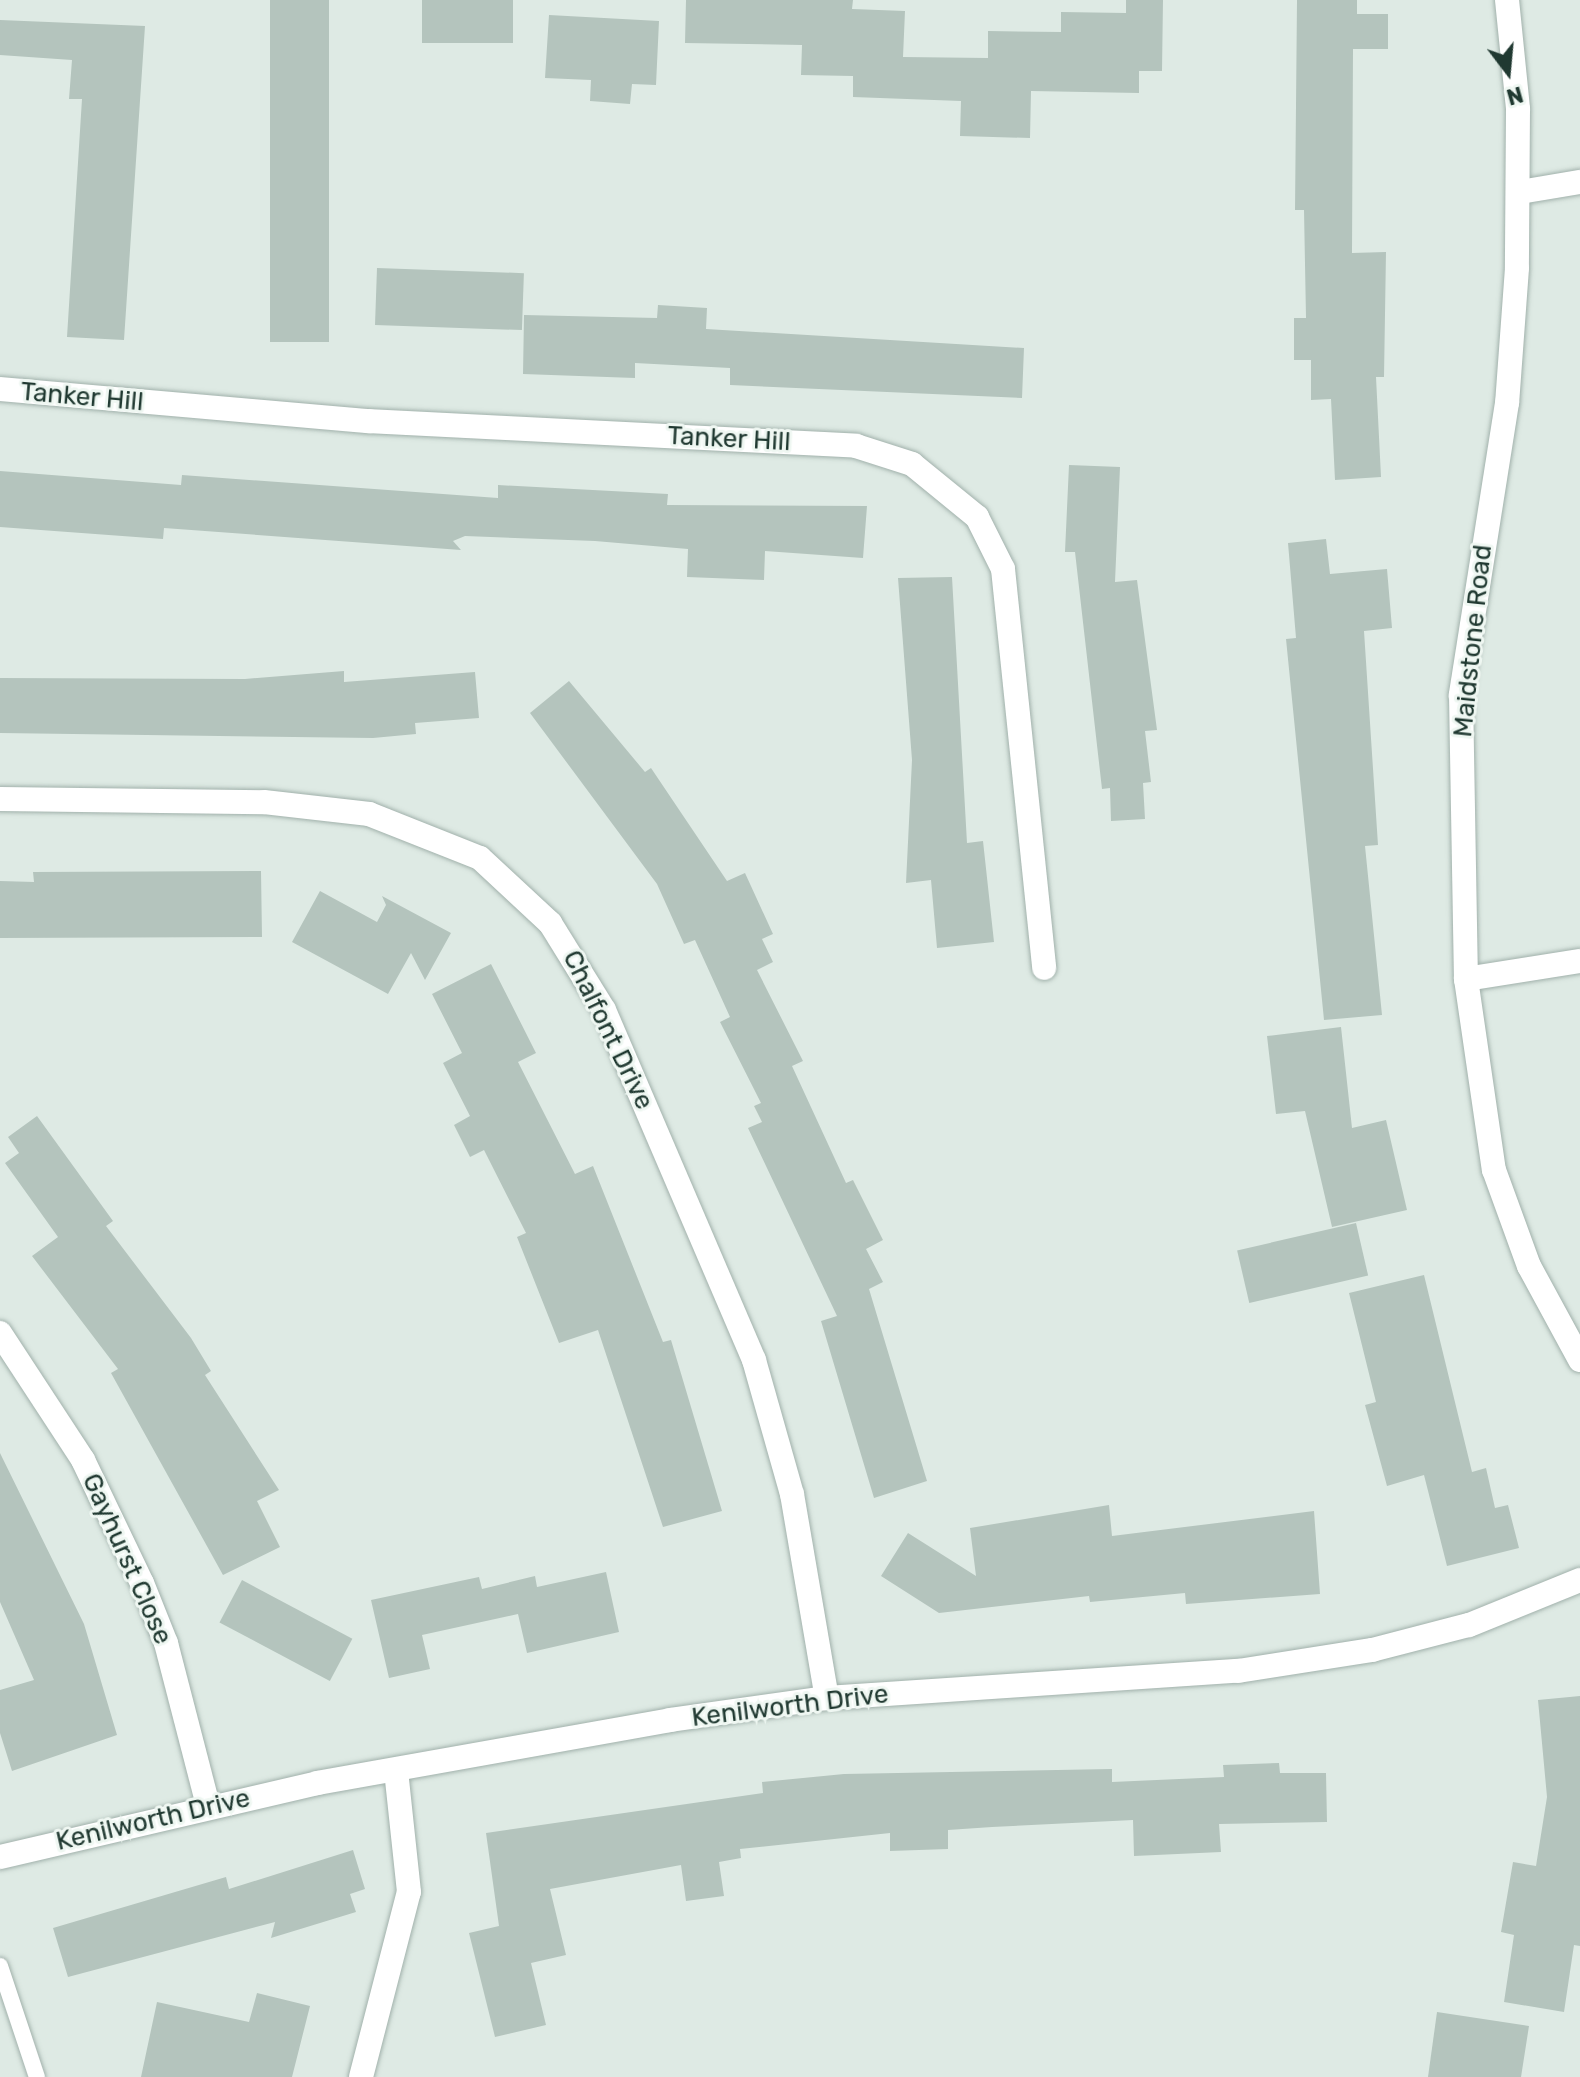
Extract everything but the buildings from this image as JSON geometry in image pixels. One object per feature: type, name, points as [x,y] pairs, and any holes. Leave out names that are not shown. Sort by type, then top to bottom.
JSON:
[{"type":"street","name":"Maidstone Road","points":[[1507,0],[1520,192],[1508,390],[1461,695],[1466,979],[1494,1170],[1523,1254],[1580,1360]]},
{"type":"street","points":[[1520,192],[1580,182]]},
{"type":"street","name":"Tanker Hill","points":[[0,389],[369,421],[856,446],[912,464],[977,517],[1003,569],[1044,968]]},
{"type":"street","name":"Chalfont Drive","points":[[0,799],[264,802],[369,814],[480,858],[550,923],[604,1010],[754,1360],[792,1494],[827,1698]]},
{"type":"street","points":[[1466,979],[1580,961]]},
{"type":"street","name":"Gayhurst Close","points":[[0,1333],[83,1460],[142,1583],[171,1658],[208,1805]]},
{"type":"street","name":"Kenilworth Drive","points":[[0,1857],[208,1805],[396,1770],[827,1698],[1301,1662],[1469,1625],[1580,1580]]},
{"type":"street","points":[[361,2077],[409,1892],[396,1770]]},
{"type":"lane","points":[[0,1966],[37,2077]]}]
